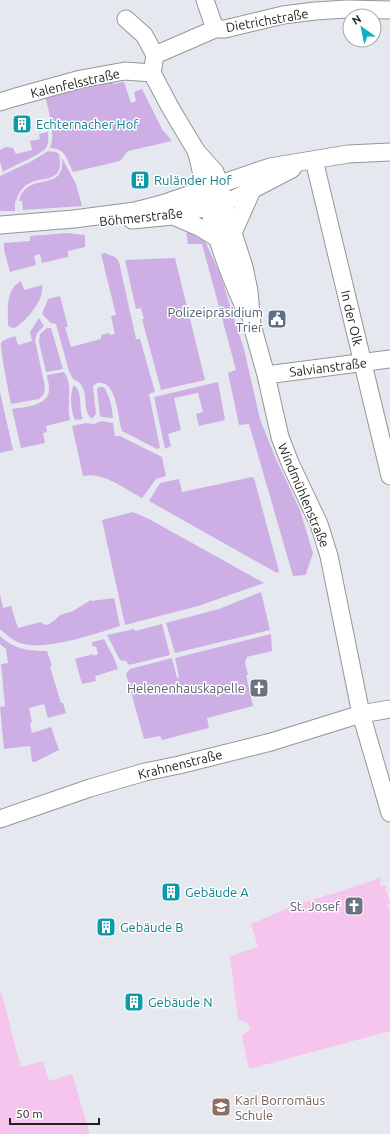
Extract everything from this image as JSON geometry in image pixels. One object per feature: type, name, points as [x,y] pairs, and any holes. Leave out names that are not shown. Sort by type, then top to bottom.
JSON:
[{"type":"street","points":[[205,0],[216,29]]},
{"type":"street","name":"Dietrichstraße","points":[[155,54],[216,29],[225,29],[283,15],[346,9],[390,10]]},
{"type":"street","points":[[126,19],[144,35],[155,54],[152,73],[197,152],[202,172],[212,187],[216,204]]},
{"type":"street","name":"Kalenfelsstraße","points":[[0,102],[81,80],[125,71],[152,73]]},
{"type":"street","name":"Böhmerstraße","points":[[0,225],[74,220],[135,211],[270,167],[348,154],[390,152]]},
{"type":"street","name":"Böhmerstraße","points":[[74,220],[102,222],[173,216],[236,198],[283,173],[314,160]]},
{"type":"street","name":"In der Olk","points":[[314,160],[390,476]]},
{"type":"street","points":[[233,233],[252,190]]},
{"type":"street","name":"Windmühlenstraße","points":[[216,204],[233,233],[244,267],[249,291],[252,325]]},
{"type":"street","name":"Windmühlenstraße","points":[[216,204],[217,238],[238,294],[252,325],[266,376],[276,424],[284,449],[319,524],[329,556],[361,714],[390,813]]},
{"type":"street","points":[[173,216],[201,228],[217,238]]},
{"type":"street","name":"Salvianstraße","points":[[266,376],[390,359]]},
{"type":"street","name":"Krahnenstraße","points":[[0,819],[90,788],[145,772],[271,742],[361,714],[390,709]]},
{"type":"shaded area","points":[[112,80],[113,84],[124,82],[131,103],[136,101],[134,92],[142,89],[162,129],[172,141],[128,151],[120,161],[73,172],[63,152],[50,148],[52,142],[52,129],[45,95]]},
{"type":"shaded area","points":[[48,132],[48,144],[43,151],[3,172],[0,162],[0,150],[6,147],[13,148],[16,154],[32,150],[30,141],[40,139],[39,134]]},
{"type":"shaded area","points":[[48,151],[59,154],[60,165],[58,172],[54,176],[37,180],[25,186],[15,201],[15,211],[0,211],[0,176],[32,161]]},
{"type":"shaded area","points":[[62,158],[76,184],[82,206],[23,210],[22,201],[19,201],[24,191],[30,186],[58,176],[61,169]]},
{"type":"shaded area","points":[[67,233],[85,235],[85,247],[68,251],[68,257],[42,263],[40,254],[34,256],[36,265],[10,272],[4,250],[4,243],[30,241],[30,236]]},
{"type":"shaded area","points":[[186,233],[205,241],[220,274],[244,349],[260,419],[275,457],[300,510],[313,553],[305,575],[293,576],[249,424],[239,425],[228,373],[236,370],[202,244],[188,244]]},
{"type":"shaded area","points":[[105,253],[115,257],[119,262],[136,339],[140,339],[155,392],[149,394],[160,448],[157,449],[122,431],[113,393],[109,387],[104,384],[97,383],[93,386],[96,414],[92,419],[86,409],[83,387],[73,379],[69,371],[56,324],[51,323],[42,314],[48,299],[60,296],[68,327],[65,327],[71,347],[101,339],[101,335],[109,333],[110,335],[115,334],[111,316],[116,315],[101,254]]},
{"type":"shaded area","points":[[175,258],[205,380],[161,390],[142,319],[144,319],[141,308],[136,309],[125,260]]},
{"type":"shaded area","points":[[21,281],[24,290],[42,285],[41,297],[34,310],[24,321],[14,328],[9,327],[8,300],[12,289]]},
{"type":"shaded area","points":[[39,318],[44,326],[37,333],[35,340],[45,387],[44,394],[39,399],[11,404],[1,343],[15,336],[18,345],[32,341],[30,332]]},
{"type":"shaded area","points":[[47,328],[51,328],[63,369],[46,372],[39,342],[40,334]]},
{"type":"shaded area","points":[[64,372],[69,383],[70,420],[46,426],[47,432],[43,433],[45,443],[21,448],[12,409],[42,402],[49,393],[47,375]]},
{"type":"shaded area","points":[[218,382],[225,420],[199,426],[196,414],[203,412],[198,393],[174,398],[181,430],[168,434],[171,446],[165,449],[154,397]]},
{"type":"shaded area","points":[[74,385],[79,393],[83,419],[75,420],[72,412],[71,398]]},
{"type":"shaded area","points":[[98,387],[104,387],[106,391],[113,418],[100,416],[97,390]]},
{"type":"shaded area","points":[[0,392],[13,450],[0,453]]},
{"type":"shaded area","points":[[101,421],[113,423],[115,436],[120,436],[162,457],[166,476],[156,479],[142,498],[106,478],[91,475],[83,476],[72,426],[86,423],[94,424]]},
{"type":"shaded area","points":[[252,477],[254,478],[279,571],[277,573],[149,501],[160,483],[179,479],[182,492]]},
{"type":"shaded area","points":[[133,512],[149,519],[264,583],[198,606],[125,625],[102,520]]},
{"type":"shaded area","points":[[261,592],[270,630],[175,653],[166,623],[219,609]]},
{"type":"shaded area","points":[[0,595],[3,608],[11,606],[18,628],[41,622],[47,625],[60,615],[73,611],[91,600],[114,598],[120,626],[85,637],[58,643],[45,645],[23,644],[17,642],[0,629]]},
{"type":"shaded area","points":[[162,624],[170,655],[129,665],[126,661],[120,660],[107,635],[134,629],[135,631]]},
{"type":"shaded area","points":[[271,634],[272,651],[247,657],[245,662],[248,675],[246,675],[253,706],[207,718],[209,728],[162,740],[160,736],[144,739],[126,674],[130,669],[172,658],[177,678],[179,677],[175,658]]},
{"type":"shaded area","points":[[0,636],[11,644],[22,648],[47,651],[52,666],[50,667],[61,703],[63,703],[66,713],[48,718],[44,704],[29,708],[32,722],[30,724],[32,733],[51,727],[59,750],[35,762],[32,762],[30,746],[4,749],[0,707],[5,706],[1,664],[8,663],[6,649],[0,644]]},
{"type":"shaded area","points":[[104,639],[118,669],[95,676],[96,681],[82,684],[75,659],[98,654],[96,646],[93,647],[92,642]]},
{"type":"shaded area","points":[[379,877],[381,880],[381,887],[384,885],[387,888],[385,888],[390,901],[390,905],[387,904],[388,909],[390,909],[390,1031],[249,1069],[242,1036],[250,1029],[248,1023],[238,1020],[230,956],[258,947],[251,924],[295,905],[325,896],[327,894],[336,893],[337,891],[346,890],[347,888],[356,886],[357,884],[358,886]]},
{"type":"shaded area","points":[[0,989],[21,1067],[43,1061],[49,1081],[72,1074],[90,1134],[0,1134]]},
{"type":"place","name":"Echternacher Hof","points":[[22,124]]},
{"type":"place","name":"Ruländer Hof","points":[[140,180]]},
{"type":"place","name":"Polizeipräsidium Trier","points":[[277,319]]},
{"type":"place","name":"Helenenhauskapelle","points":[[259,688]]},
{"type":"place","name":"Gebäude A","points":[[171,892]]},
{"type":"place","name":"St. Josef","points":[[354,906]]},
{"type":"place","name":"Gebäude B","points":[[106,927]]},
{"type":"place","name":"Gebäude N","points":[[134,1002]]},
{"type":"place","name":"Karl Borromäus Schule","points":[[221,1107]]}]
